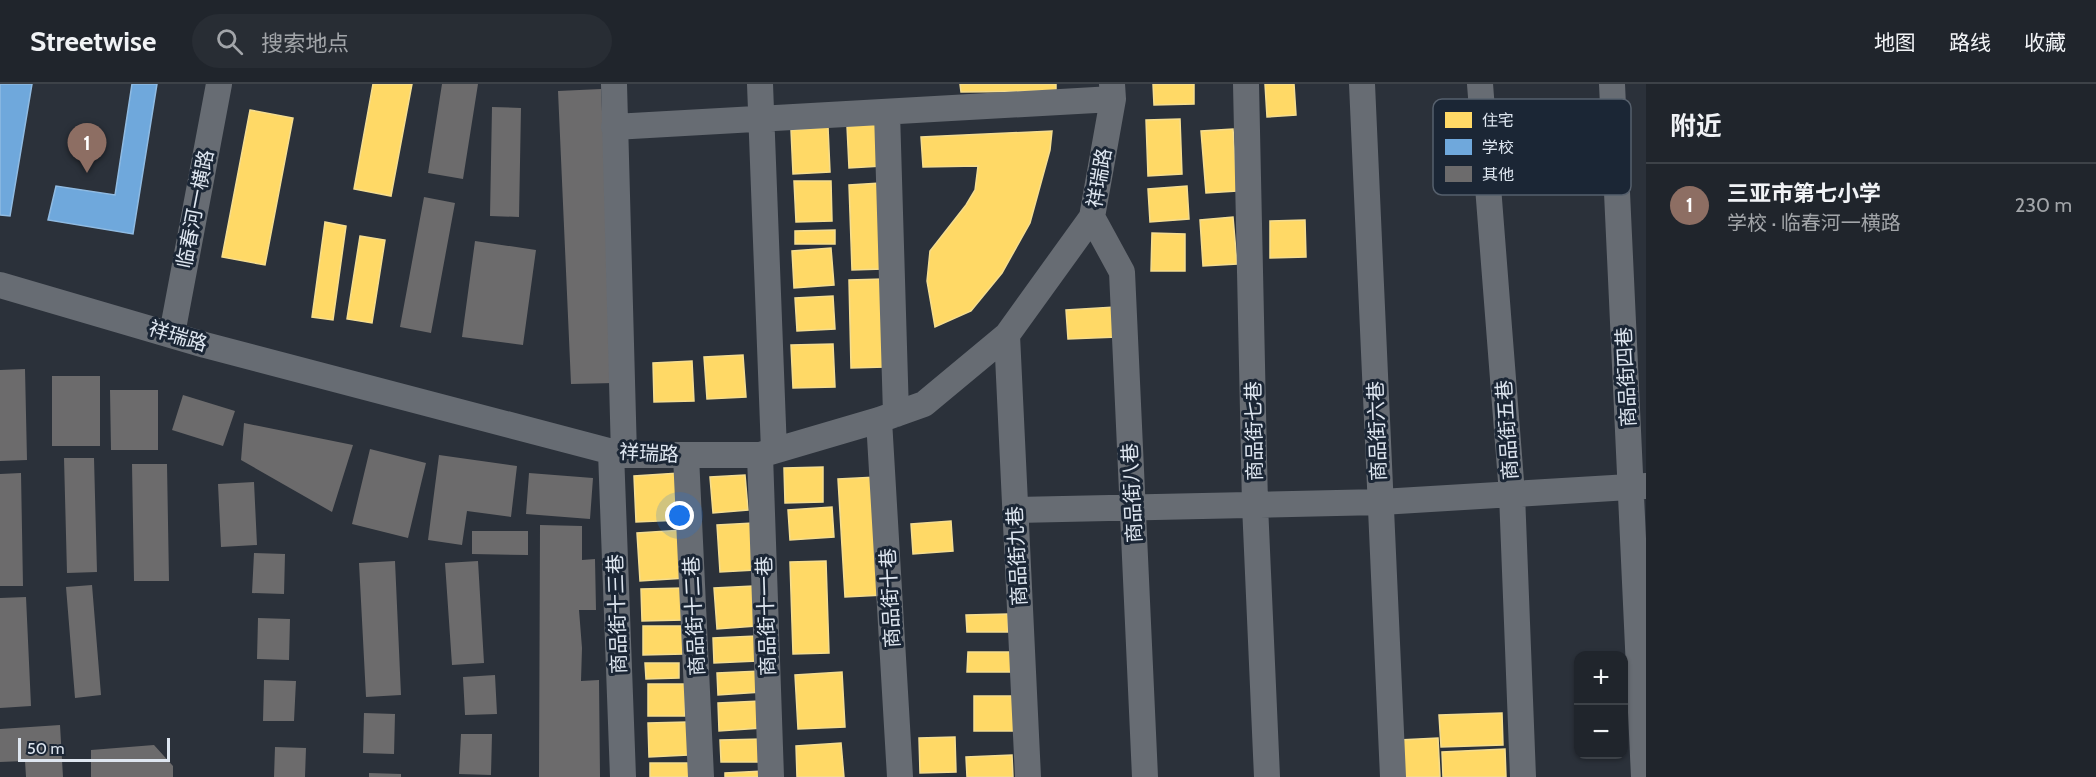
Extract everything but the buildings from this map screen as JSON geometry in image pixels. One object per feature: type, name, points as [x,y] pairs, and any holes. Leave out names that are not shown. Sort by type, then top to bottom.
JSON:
[{"type":"street","name":"临春河一横路","points":[[172,334],[219,84]]},
{"type":"street","name":"商品街十三巷","points":[[614,84],[623,777]]},
{"type":"street","name":"商品街十一巷","points":[[760,84],[771,777]]},
{"type":"street","name":"商品街七巷","points":[[1246,84],[1255,505],[1267,777]]},
{"type":"street","name":"商品街六巷","points":[[1362,84],[1393,777]]},
{"type":"street","name":"商品街五巷","points":[[1480,84],[1481,99]]},
{"type":"street","name":"商品街四巷","points":[[1612,84],[1613,99]]},
{"type":"street","name":"祥瑞路","points":[[0,285],[205,345],[618,453],[686,456],[767,453],[924,404],[1007,335],[1092,217],[1113,92]]},
{"type":"street","points":[[614,127],[887,112],[1113,92]]},
{"type":"street","name":"商品街十巷","points":[[887,112],[887,417],[900,777]]},
{"type":"street","name":"商品街五巷","points":[[1489,195],[1512,494],[1524,777]]},
{"type":"street","name":"商品街四巷","points":[[1619,195],[1638,487],[1644,777]]},
{"type":"street","name":"商品街八巷","points":[[1092,217],[1122,272],[1146,777]]},
{"type":"street","name":"商品街九巷","points":[[1007,335],[1028,777]]},
{"type":"street","name":"商品街十二巷","points":[[686,456],[701,777]]},
{"type":"street","points":[[1015,510],[1381,502],[1638,487]]},
{"type":"place","name":"三亚市第七小学","points":[[87,173]]}]
